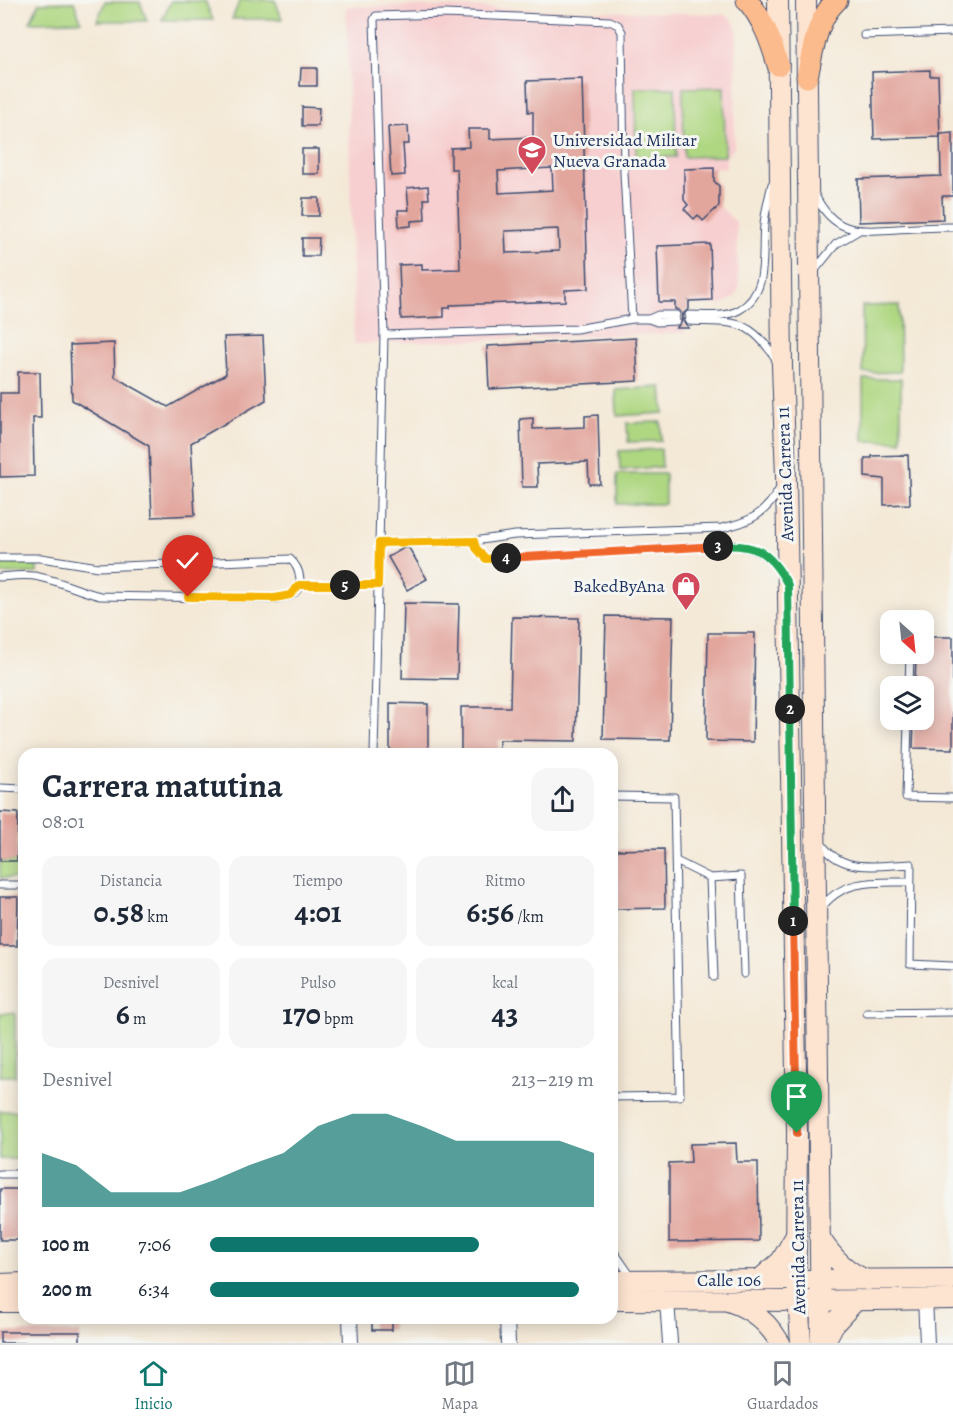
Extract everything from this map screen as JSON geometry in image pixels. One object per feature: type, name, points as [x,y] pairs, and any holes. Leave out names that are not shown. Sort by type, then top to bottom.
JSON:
[{"type":"main road","points":[[747,0],[764,25],[778,65]]},
{"type":"main road","name":"Avenida Carrera 11","points":[[778,0],[782,366],[797,1122],[797,1301],[801,1343]]},
{"type":"main road","name":"Avenida Carrera 11","points":[[806,0],[822,1343]]},
{"type":"main road","points":[[807,77],[819,27],[824,16],[837,0]]},
{"type":"main road","points":[[759,1280],[772,1270],[786,1253],[797,1228]]},
{"type":"main road","points":[[820,1238],[844,1268],[870,1281]]},
{"type":"main road","name":"Calle 106","points":[[618,1281],[953,1279]]},
{"type":"main road","points":[[0,1284],[18,1284]]},
{"type":"main road","name":"Calle 106","points":[[618,1300],[953,1299]]},
{"type":"main road","points":[[725,1300],[760,1318],[780,1343]]},
{"type":"main road","points":[[822,1343],[834,1324],[856,1300]]},
{"type":"main road","points":[[0,1302],[18,1302]]},
{"type":"street","points":[[925,1299],[927,1343]]},
{"type":"street","points":[[667,1300],[670,1343]]},
{"type":"street","points":[[836,1343],[839,1333],[851,1317],[866,1306],[880,1300]]},
{"type":"street","points":[[793,1343],[797,1301]]},
{"type":"street","points":[[350,1324],[351,1343]]},
{"type":"street","points":[[507,1324],[508,1343]]},
{"type":"lane","points":[[374,748],[384,335],[374,17],[445,14],[610,21],[618,26],[622,32],[624,172],[632,319]]},
{"type":"lane","points":[[864,34],[953,32]]},
{"type":"lane","points":[[780,143],[764,223],[761,276],[758,289],[746,305],[731,313],[689,318],[732,323],[749,328],[762,338],[782,366]]},
{"type":"lane","points":[[809,184],[823,208],[833,219],[858,231],[953,227]]},
{"type":"lane","points":[[810,277],[831,248],[858,231]]},
{"type":"lane","points":[[384,335],[576,329],[632,319],[649,319],[657,322],[676,318]]},
{"type":"lane","points":[[379,543],[474,541],[515,535],[722,528],[750,520],[761,513],[776,497],[786,478]]},
{"type":"lane","points":[[474,541],[476,548],[486,559],[643,552],[733,545],[750,546],[772,561],[788,585]]},
{"type":"lane","points":[[0,558],[41,558],[98,567],[290,559],[297,565],[300,575],[299,585],[290,595],[275,598],[100,596],[36,576],[0,577]]},
{"type":"lane","points":[[299,585],[378,585]]},
{"type":"lane","points":[[908,730],[906,797],[953,798]]},
{"type":"lane","points":[[0,788],[18,789]]},
{"type":"lane","points":[[618,796],[674,797],[680,1096],[618,1097]]},
{"type":"lane","points":[[815,831],[830,855],[841,862],[855,866],[910,864],[909,964],[953,966]]},
{"type":"lane","points":[[676,861],[710,878],[741,876],[744,974]]},
{"type":"lane","points":[[710,878],[714,977]]},
{"type":"lane","points":[[817,915],[832,897],[855,885],[869,882],[910,882]]},
{"type":"lane","points":[[0,885],[18,885]]},
{"type":"lane","points":[[867,1013],[953,1012]]},
{"type":"lane","points":[[0,1174],[18,1174]]},
{"type":"lane","points":[[618,1257],[633,1281]]},
{"type":"shaded area","name":"Universidad Militar Nueva Granada","points":[[407,6],[722,14],[729,17],[734,22],[737,32],[734,148],[726,156],[726,168],[714,169],[714,181],[719,186],[719,206],[736,222],[739,288],[735,297],[723,304],[683,304],[685,333],[354,344],[346,7]]},
{"type":"green space","points":[[240,0],[275,0],[282,19],[232,19]]},
{"type":"green space","points":[[171,1],[205,1],[213,20],[162,20]]},
{"type":"green space","points":[[74,2],[81,21],[30,22],[39,3]]},
{"type":"green space","points":[[105,2],[140,2],[147,21],[97,21]]},
{"type":"green space","points":[[724,87],[725,156],[684,157],[683,88]]},
{"type":"green space","points":[[635,88],[675,88],[676,157],[636,157]]},
{"type":"green space","points":[[899,305],[900,372],[863,373],[862,306]]},
{"type":"green space","points":[[863,379],[901,379],[901,441],[863,441]]},
{"type":"green space","points":[[662,387],[664,413],[617,416],[616,390]]},
{"type":"green space","points":[[661,422],[661,441],[628,442],[627,423]]},
{"type":"green space","points":[[661,449],[662,467],[620,470],[619,451]]},
{"type":"green space","points":[[617,474],[665,474],[665,504],[617,504]]},
{"type":"green space","points":[[0,562],[37,562],[37,573],[0,574]]},
{"type":"green space","points":[[0,861],[17,861],[16,878],[0,878]]},
{"type":"green space","points":[[0,1013],[15,1013],[15,1076],[0,1076]]},
{"type":"green space","points":[[0,1111],[18,1111],[18,1159],[0,1159]]},
{"type":"building","points":[[301,68],[317,68],[317,86],[300,86]]},
{"type":"building","points":[[930,70],[930,76],[938,76],[940,137],[874,139],[872,72]]},
{"type":"building","points":[[582,79],[588,289],[565,290],[565,301],[450,305],[450,308],[444,308],[444,317],[401,319],[399,265],[422,264],[422,270],[460,269],[457,169],[451,169],[451,148],[469,147],[468,129],[490,129],[490,139],[533,137],[533,112],[528,112],[527,81]],"holes":[[[552,168],[553,190],[499,193],[498,171]],[[558,229],[559,251],[506,253],[505,231]]]},
{"type":"building","points":[[302,107],[319,108],[318,126],[302,126]]},
{"type":"building","points":[[408,126],[409,144],[403,144],[405,175],[391,176],[388,127]]},
{"type":"building","points":[[953,133],[953,196],[942,196],[943,219],[859,222],[858,179],[941,176],[940,134]]},
{"type":"building","points":[[302,149],[319,149],[319,174],[302,174]]},
{"type":"building","points":[[714,168],[714,181],[719,186],[719,206],[703,221],[698,215],[694,219],[684,209],[688,205],[684,200],[684,169]]},
{"type":"building","points":[[428,186],[429,199],[424,199],[425,220],[411,221],[411,226],[399,227],[398,210],[409,210],[407,188]]},
{"type":"building","points":[[303,198],[319,198],[319,216],[302,216]]},
{"type":"building","points":[[302,238],[319,238],[318,256],[302,256]]},
{"type":"building","points":[[710,244],[712,300],[689,301],[689,309],[684,313],[683,321],[689,328],[676,328],[681,323],[682,314],[675,309],[675,302],[659,302],[657,246]]},
{"type":"building","points":[[263,336],[266,400],[191,443],[195,515],[152,517],[149,446],[72,400],[70,345],[114,343],[115,377],[168,407],[226,374],[224,337]]},
{"type":"building","points":[[636,338],[638,381],[489,389],[487,346]]},
{"type":"building","points":[[18,372],[40,372],[41,418],[33,418],[34,476],[0,477],[0,393],[18,393]]},
{"type":"building","points":[[598,415],[600,484],[589,484],[588,462],[537,464],[538,487],[522,487],[520,419],[533,418],[533,429],[585,427],[585,416]]},
{"type":"building","points":[[908,455],[910,504],[884,505],[884,479],[865,477],[865,458]]},
{"type":"building","points":[[404,548],[409,548],[427,579],[407,590],[388,557]]},
{"type":"building","points":[[404,603],[459,604],[457,679],[402,678]]},
{"type":"building","points":[[606,616],[673,617],[670,740],[603,739]]},
{"type":"building","points":[[512,617],[579,618],[576,741],[499,740],[499,748],[461,748],[461,707],[510,707]]},
{"type":"building","points":[[708,633],[755,633],[753,742],[706,741]]},
{"type":"building","points":[[934,637],[953,637],[953,749],[913,748],[914,730],[934,730],[934,676],[915,676],[916,664],[934,664]]},
{"type":"building","points":[[390,703],[428,704],[428,748],[390,748]]},
{"type":"building","points":[[0,812],[18,813],[17,861],[0,861]]},
{"type":"building","points":[[664,849],[665,908],[618,909],[618,850]]},
{"type":"building","points":[[0,897],[18,897],[17,946],[0,946]]},
{"type":"building","points":[[736,1143],[737,1162],[758,1162],[759,1241],[669,1242],[669,1163],[691,1162],[690,1144]]},
{"type":"building","points":[[0,1189],[18,1189],[18,1240],[0,1240]]},
{"type":"building","points":[[372,1324],[392,1324],[392,1330],[372,1330]]},
{"type":"building","points":[[0,1332],[80,1332],[80,1343],[0,1343]]},
{"type":"place","name":"Universidad Militar Nueva Granada","points":[[532,176]]},
{"type":"place","name":"BakedByAna","points":[[686,612]]},
{"type":"route","points":[[188,597],[275,598],[290,595],[299,585],[378,585],[379,543],[474,541],[476,548],[486,559],[643,552],[733,545],[750,546],[772,561],[788,585],[797,1133]]}]
